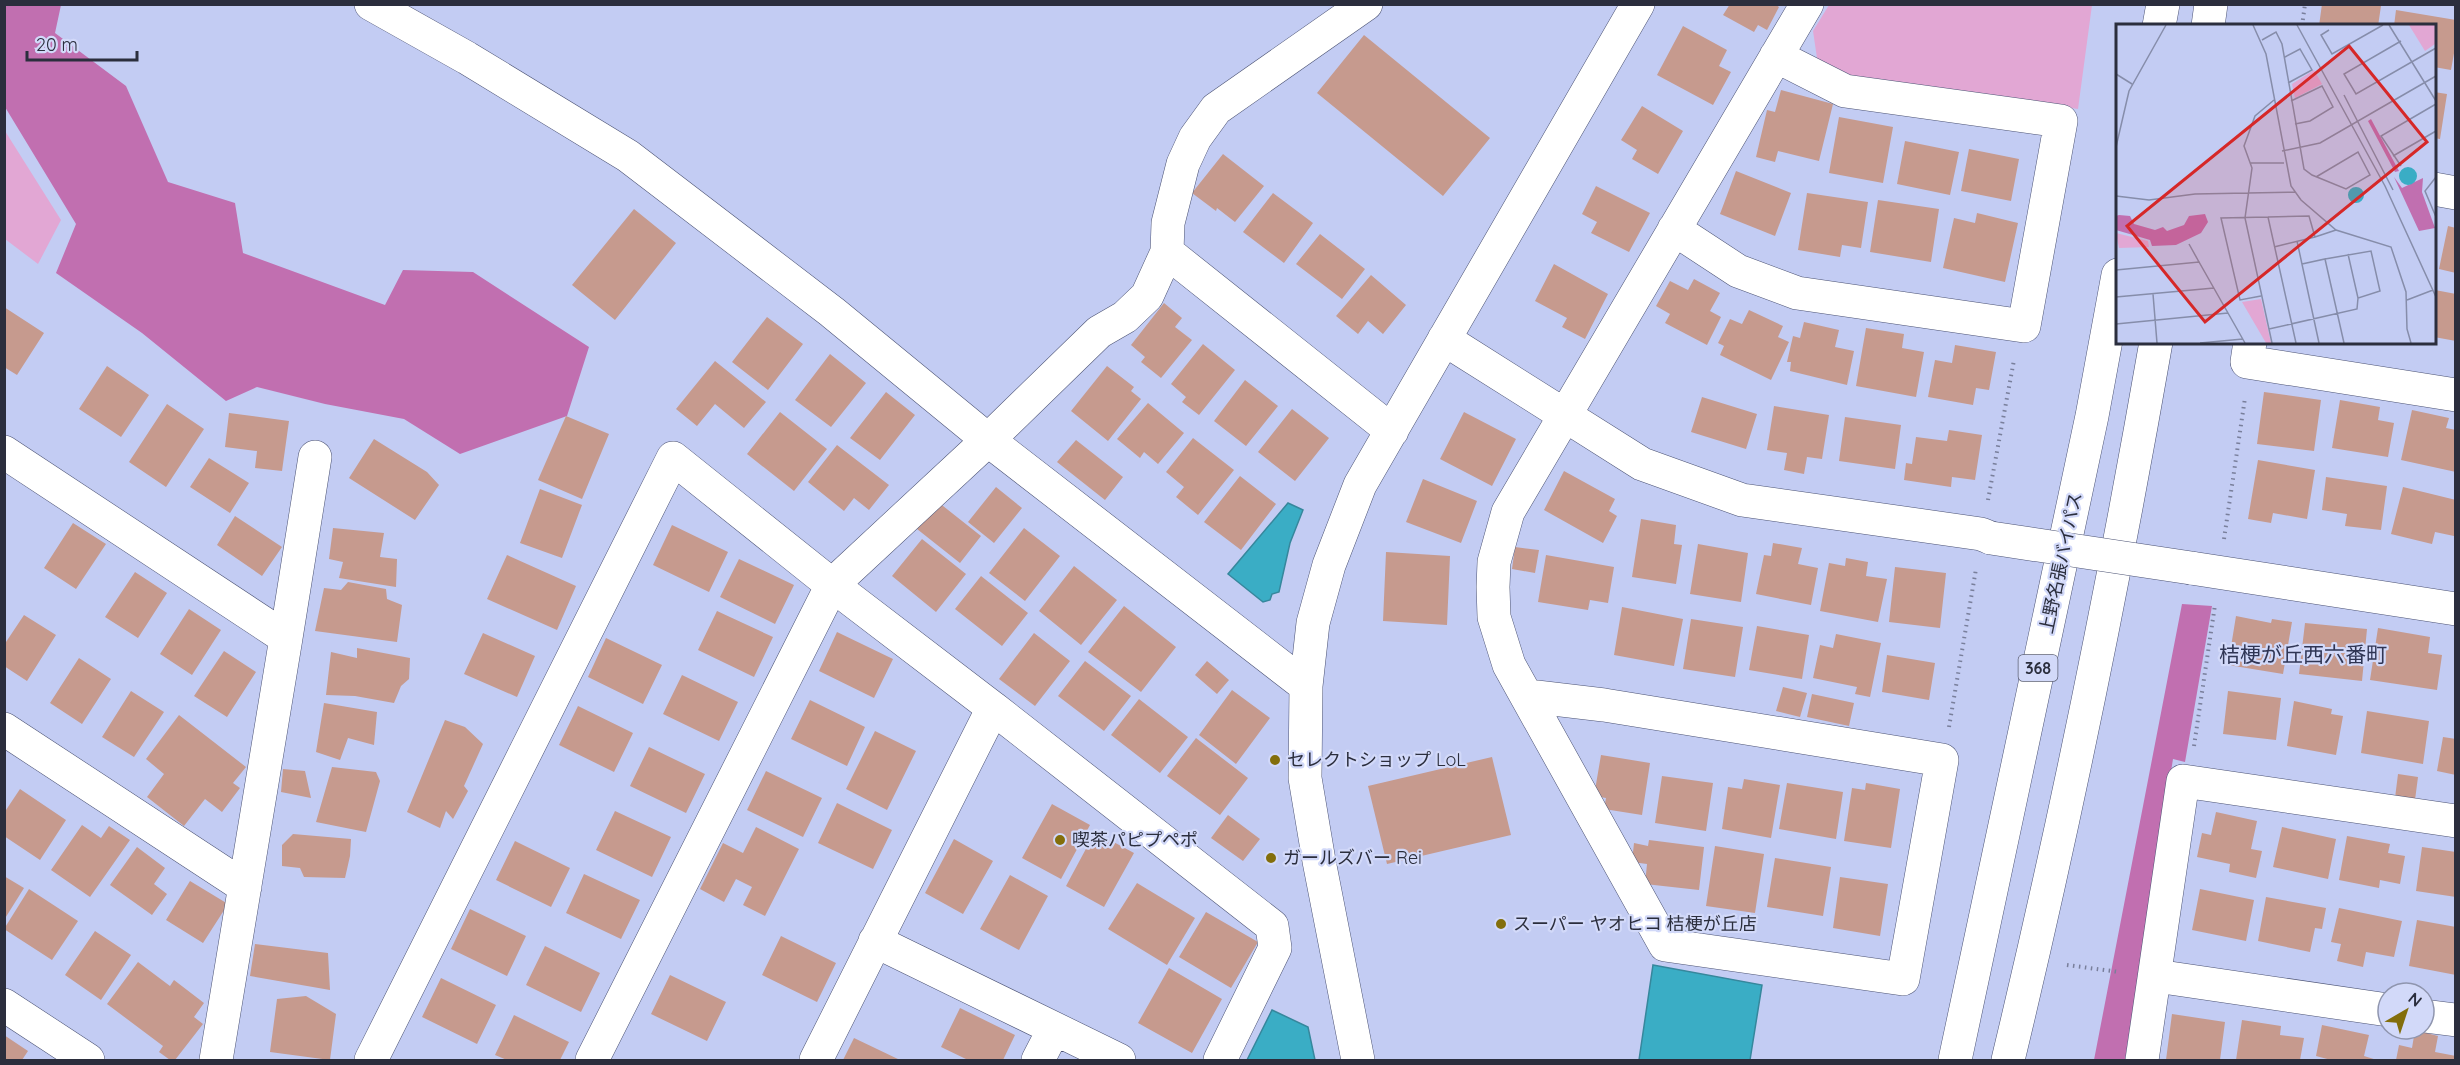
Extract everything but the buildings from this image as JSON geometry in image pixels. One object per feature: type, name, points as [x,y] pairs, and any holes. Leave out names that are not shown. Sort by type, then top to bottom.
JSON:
[{"type":"main road","points":[[371,4],[467,58],[628,156],[831,312],[988,440],[1306,686]]},
{"type":"main road","points":[[592,1060],[832,585],[988,440],[1098,332],[1125,317],[1147,296],[1167,252],[1168,223],[1183,164],[1195,138],[1216,109],[1366,4]]},
{"type":"main road","points":[[1358,1060],[1305,778],[1306,686],[1313,622],[1329,565],[1360,484],[1638,4]]},
{"type":"main road","points":[[1528,696],[1616,706],[1942,760],[1904,979],[1665,945],[1509,665],[1494,617],[1494,562],[1508,512],[1807,4]]},
{"type":"main road","points":[[2159,24],[2163,4]]},
{"type":"main road","points":[[2208,24],[2211,4]]},
{"type":"main road","points":[[1674,229],[1738,271],[1797,293],[2024,326],[2061,121],[1845,91],[1776,56]]},
{"type":"main road","points":[[2436,189],[2456,193]]},
{"type":"main road","points":[[1167,252],[1392,431]]},
{"type":"main road","name":"上野名張バイパス","points":[[1955,1060],[2092,416],[2116,286]]},
{"type":"main road","points":[[1444,339],[1642,464],[1742,500],[1981,534],[2456,609]]},
{"type":"main road","points":[[2008,1060],[2032,961],[2096,657],[2156,344]]},
{"type":"main road","points":[[2250,344],[2247,362],[2456,395]]},
{"type":"main road","points":[[4,452],[286,638]]},
{"type":"main road","points":[[216,1060],[315,457]]},
{"type":"main road","points":[[371,1060],[673,458],[832,585],[1272,926],[1275,948],[1220,1060]]},
{"type":"main road","points":[[816,1060],[993,708]]},
{"type":"main road","points":[[4,729],[244,887]]},
{"type":"main road","points":[[2142,1060],[2183,781],[2456,821]]},
{"type":"main road","points":[[875,941],[1119,1060]]},
{"type":"main road","points":[[2156,976],[2376,1008]]},
{"type":"main road","points":[[4,1005],[88,1060]]},
{"type":"main road","points":[[2436,1018],[2456,1020]]},
{"type":"main road","points":[[1038,1060],[1054,1029]]},
{"type":"path","points":[[2302,24],[2306,4]]},
{"type":"path","points":[[2032,961],[2156,976]]},
{"type":"shaded area","points":[[5,5],[61,5],[55,33],[126,86],[168,182],[235,203],[243,253],[385,305],[403,270],[473,272],[589,347],[567,416],[460,454],[404,419],[325,404],[257,387],[226,401],[142,333],[56,273],[76,224],[5,107]]},
{"type":"shaded area","points":[[1829,5],[2092,5],[2078,109],[1850,76],[1817,58],[1813,31]]},
{"type":"shaded area","points":[[5,131],[61,220],[38,264],[5,239]]},
{"type":"shaded area","points":[[1288,503],[1303,510],[1290,543],[1279,592],[1272,594],[1270,600],[1263,602],[1228,574]]},
{"type":"shaded area","points":[[2182,604],[2212,606],[2185,762],[2173,759],[2125,1060],[2094,1060]]},
{"type":"shaded area","points":[[1653,965],[1762,985],[1750,1060],[1639,1060]]},
{"type":"shaded area","points":[[1272,1010],[1308,1027],[1315,1060],[1247,1060]]},
{"type":"place","name":"セレクトショップ LoL","points":[[1275,760]]},
{"type":"place","name":"喫茶パピプペポ","points":[[1060,840]]},
{"type":"place","name":"ガールズバー Rei","points":[[1271,858]]},
{"type":"place","name":"スーパー ヤオヒコ 桔梗が丘店","points":[[1501,924]]},
{"type":"district","name":"桔梗が丘西六番町","points":[[2303,655]]}]
